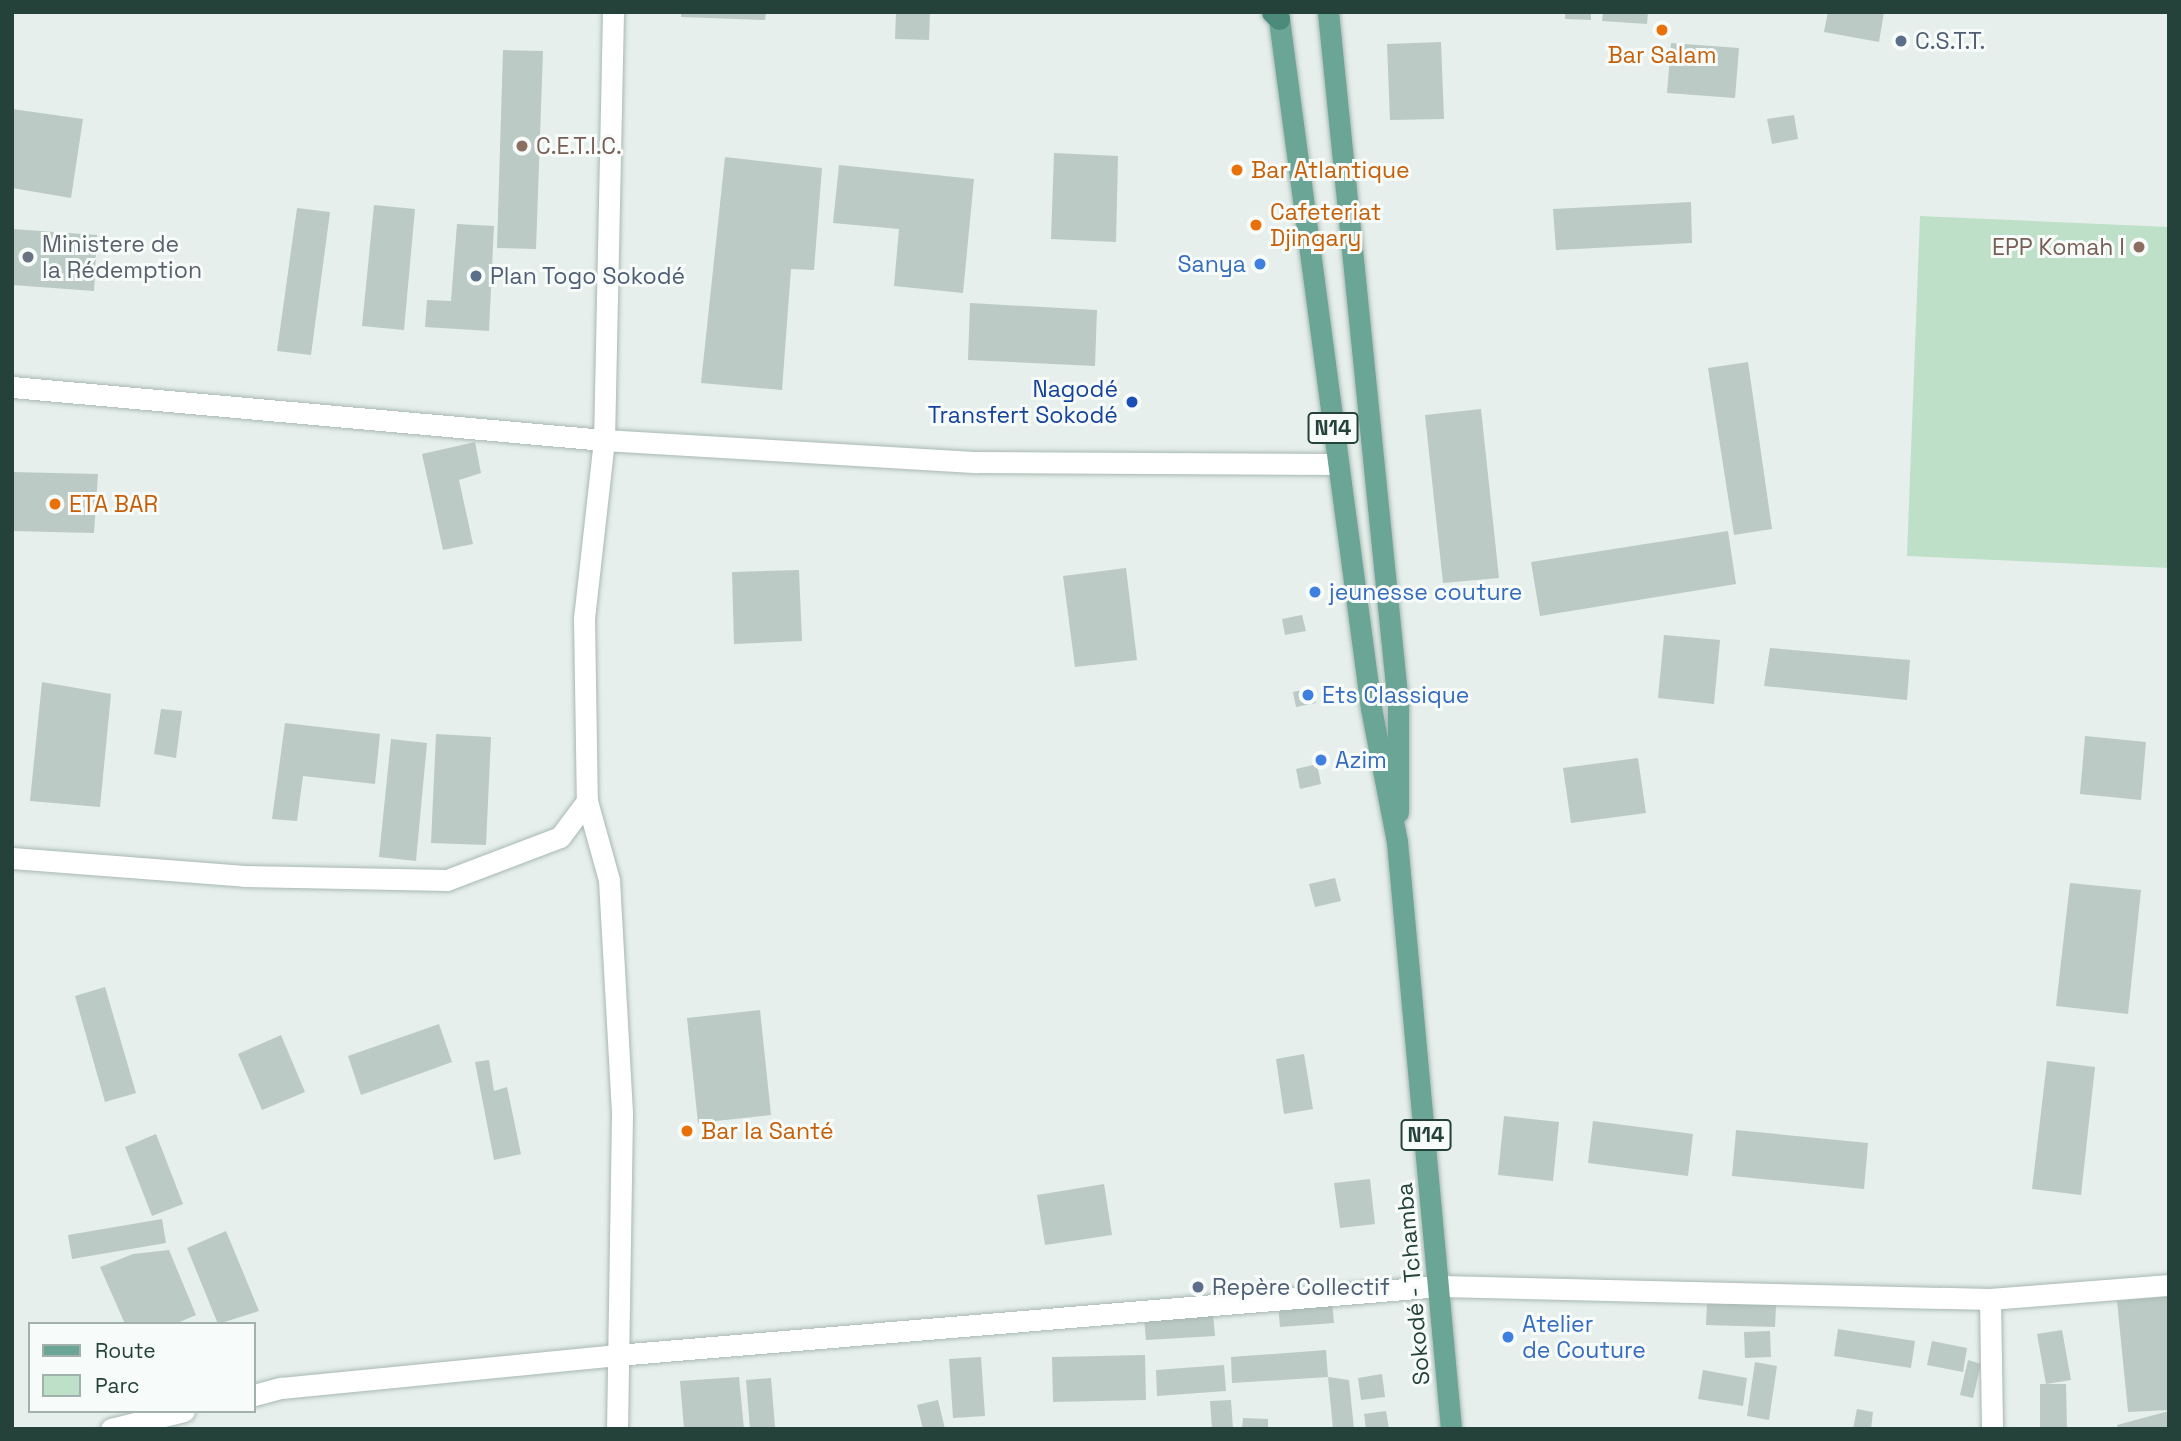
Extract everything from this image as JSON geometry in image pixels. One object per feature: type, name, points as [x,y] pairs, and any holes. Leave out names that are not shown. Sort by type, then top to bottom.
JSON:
[{"type":"main road","name":"Sokodé - Tchamba","points":[[1328,12],[1398,705],[1397,842]]},
{"type":"main road","name":"Sokodé - Tchamba","points":[[1276,15],[1373,720],[1397,842],[1441,1286],[1451,1429]]},
{"type":"street","points":[[613,12],[604,440],[584,618],[587,801],[610,880],[622,1114],[617,1429]]},
{"type":"street","points":[[12,387],[604,440],[977,462],[1337,464]]},
{"type":"street","points":[[12,858],[244,876],[447,880],[561,837],[587,801]]},
{"type":"street","points":[[256,1394],[281,1388],[617,1356],[1441,1286],[1990,1299],[2169,1285]]},
{"type":"street","points":[[1990,1299],[1992,1429]]},
{"type":"street","points":[[111,1429],[176,1413]]},
{"type":"green space","points":[[1920,216],[2169,227],[2169,568],[1907,556]]},
{"type":"building","points":[[681,12],[766,12],[765,20],[681,17]]},
{"type":"building","points":[[896,12],[930,12],[929,40],[895,39]]},
{"type":"building","points":[[1565,12],[1591,12],[1591,20],[1565,19]]},
{"type":"building","points":[[1603,12],[1648,12],[1647,24],[1602,21]]},
{"type":"building","points":[[1828,12],[1884,12],[1879,42],[1824,32]]},
{"type":"building","points":[[1441,42],[1444,119],[1390,120],[1387,44]]},
{"type":"building","points":[[1671,43],[1739,48],[1735,98],[1667,93]]},
{"type":"building","points":[[503,50],[543,51],[536,249],[497,248]]},
{"type":"building","points":[[12,109],[83,119],[71,198],[12,188]]},
{"type":"building","points":[[1794,115],[1798,139],[1772,144],[1767,119]]},
{"type":"building","points":[[1054,153],[1118,156],[1116,242],[1051,239]]},
{"type":"building","points":[[725,157],[822,168],[814,270],[791,269],[782,390],[701,383]]},
{"type":"building","points":[[839,165],[974,179],[963,293],[894,286],[899,229],[833,223]]},
{"type":"building","points":[[1691,202],[1692,243],[1556,250],[1553,209]]},
{"type":"building","points":[[374,205],[415,209],[404,330],[362,326]]},
{"type":"building","points":[[297,208],[330,212],[311,355],[277,351]]},
{"type":"building","points":[[457,224],[494,226],[489,331],[425,327],[427,300],[451,301]]},
{"type":"building","points":[[12,229],[97,235],[94,291],[12,285]]},
{"type":"building","points":[[970,303],[1097,310],[1095,366],[968,360]]},
{"type":"building","points":[[1748,362],[1772,529],[1734,535],[1708,368]]},
{"type":"building","points":[[1481,409],[1499,578],[1443,583],[1425,415]]},
{"type":"building","points":[[475,442],[481,473],[459,480],[473,544],[443,550],[422,454]]},
{"type":"building","points":[[12,472],[98,474],[94,533],[12,531]]},
{"type":"building","points":[[1728,531],[1736,584],[1540,616],[1531,562]]},
{"type":"building","points":[[1126,568],[1137,660],[1075,667],[1063,576]]},
{"type":"building","points":[[799,570],[802,641],[734,644],[732,572]]},
{"type":"building","points":[[1302,615],[1306,631],[1285,635],[1282,619]]},
{"type":"building","points":[[1664,635],[1720,640],[1714,704],[1658,698]]},
{"type":"building","points":[[1770,648],[1910,660],[1907,700],[1764,686]]},
{"type":"building","points":[[42,682],[111,694],[100,807],[30,801]]},
{"type":"building","points":[[1313,688],[1316,703],[1296,707],[1293,692]]},
{"type":"building","points":[[161,709],[182,711],[176,758],[154,754]]},
{"type":"building","points":[[285,723],[380,734],[375,784],[303,776],[297,821],[272,819]]},
{"type":"building","points":[[436,734],[491,737],[486,845],[431,843]]},
{"type":"building","points":[[2085,736],[2146,742],[2141,800],[2080,794]]},
{"type":"building","points":[[391,739],[427,743],[416,861],[379,857]]},
{"type":"building","points":[[1638,758],[1646,813],[1571,823],[1563,768]]},
{"type":"building","points":[[1317,764],[1321,784],[1300,789],[1296,769]]},
{"type":"building","points":[[1335,878],[1341,901],[1315,907],[1309,884]]},
{"type":"building","points":[[2070,883],[2141,890],[2128,1014],[2056,1006]]},
{"type":"building","points":[[105,987],[136,1093],[105,1102],[75,996]]},
{"type":"building","points":[[760,1010],[771,1115],[698,1123],[687,1018]]},
{"type":"building","points":[[439,1024],[452,1062],[361,1095],[348,1056]]},
{"type":"building","points":[[281,1035],[305,1092],[262,1110],[238,1054]]},
{"type":"building","points":[[1304,1054],[1313,1109],[1284,1114],[1276,1059]]},
{"type":"building","points":[[489,1060],[494,1091],[507,1087],[521,1154],[494,1160],[475,1062]]},
{"type":"building","points":[[2047,1061],[2095,1067],[2081,1195],[2032,1189]]},
{"type":"building","points":[[1504,1116],[1559,1122],[1553,1181],[1498,1175]]},
{"type":"building","points":[[1593,1121],[1693,1134],[1688,1176],[1588,1163]]},
{"type":"building","points":[[1736,1130],[1868,1143],[1864,1189],[1732,1176]]},
{"type":"building","points":[[156,1134],[183,1204],[152,1216],[125,1147]]},
{"type":"building","points":[[1370,1179],[1375,1224],[1340,1228],[1334,1183]]},
{"type":"building","points":[[1104,1184],[1112,1235],[1045,1245],[1037,1195]]},
{"type":"building","points":[[162,1219],[166,1243],[72,1259],[68,1235]]},
{"type":"building","points":[[226,1231],[259,1311],[217,1322],[187,1248]]},
{"type":"building","points":[[169,1250],[196,1315],[180,1322],[124,1322],[100,1267],[133,1254]]},
{"type":"building","points":[[2169,1296],[2169,1410],[2128,1412],[2117,1301]]},
{"type":"building","points":[[1332,1301],[1334,1323],[1280,1327],[1278,1306]]},
{"type":"building","points":[[1707,1303],[1776,1305],[1775,1327],[1706,1325]]},
{"type":"building","points":[[1213,1313],[1215,1336],[1146,1340],[1144,1318]]},
{"type":"building","points":[[1838,1329],[1915,1341],[1911,1368],[1834,1356]]},
{"type":"building","points":[[2062,1330],[2071,1380],[2046,1384],[2037,1334]]},
{"type":"building","points":[[1770,1331],[1771,1357],[1745,1358],[1744,1332]]},
{"type":"building","points":[[1932,1341],[1967,1348],[1963,1372],[1927,1365]]},
{"type":"building","points":[[1326,1350],[1328,1377],[1232,1383],[1231,1357]]},
{"type":"building","points":[[1145,1355],[1146,1400],[1053,1402],[1052,1357]]},
{"type":"building","points":[[981,1357],[985,1416],[953,1418],[949,1359]]},
{"type":"building","points":[[1968,1360],[1981,1364],[1973,1398],[1960,1395]]},
{"type":"building","points":[[1755,1362],[1777,1366],[1769,1420],[1747,1416]]},
{"type":"building","points":[[1224,1365],[1226,1391],[1157,1396],[1156,1370]]},
{"type":"building","points":[[1703,1370],[1747,1378],[1743,1406],[1698,1399]]},
{"type":"building","points":[[1382,1374],[1385,1397],[1361,1400],[1358,1378]]},
{"type":"building","points":[[739,1377],[744,1429],[684,1429],[680,1381]]},
{"type":"building","points":[[1328,1377],[1349,1380],[1354,1429],[1333,1429]]},
{"type":"building","points":[[771,1378],[775,1427],[750,1429],[746,1380]]},
{"type":"building","points":[[2040,1384],[2066,1384],[2067,1429],[2040,1428]]},
{"type":"building","points":[[938,1400],[945,1429],[923,1429],[917,1405]]},
{"type":"building","points":[[1231,1400],[1233,1429],[1212,1429],[1210,1401]]},
{"type":"building","points":[[1857,1409],[1873,1412],[1871,1429],[1853,1429]]},
{"type":"building","points":[[1386,1411],[1389,1429],[1366,1429],[1364,1414]]},
{"type":"building","points":[[2169,1411],[2169,1429],[2118,1429],[2117,1425]]},
{"type":"building","points":[[1243,1418],[1268,1419],[1268,1429],[1242,1429]]},
{"type":"place","name":"Bar Salam","points":[[1662,30]]},
{"type":"place","name":"C.S.T.T.","points":[[1901,41]]},
{"type":"place","name":"C.E.T.I.C.","points":[[522,146]]},
{"type":"place","name":"Bar Atlantique","points":[[1237,170]]},
{"type":"place","name":"Cafeteriat Djingary","points":[[1256,225]]},
{"type":"place","name":"EPP Komah I","points":[[2139,247]]},
{"type":"place","name":"Ministere de la Rédemption","points":[[28,257]]},
{"type":"place","name":"Sanya","points":[[1260,264]]},
{"type":"place","name":"Plan Togo Sokodé","points":[[476,276]]},
{"type":"place","name":"Nagodé Transfert Sokodé","points":[[1132,402]]},
{"type":"place","name":"ETA BAR","points":[[55,504]]},
{"type":"place","name":"jeunesse couture","points":[[1315,592]]},
{"type":"place","name":"Ets Classique","points":[[1308,695]]},
{"type":"place","name":"Azim","points":[[1321,760]]},
{"type":"place","name":"Bar la Santé","points":[[687,1131]]},
{"type":"place","name":"Repère Collectif","points":[[1198,1287]]},
{"type":"place","name":"Atelier de Couture","points":[[1508,1337]]}]
